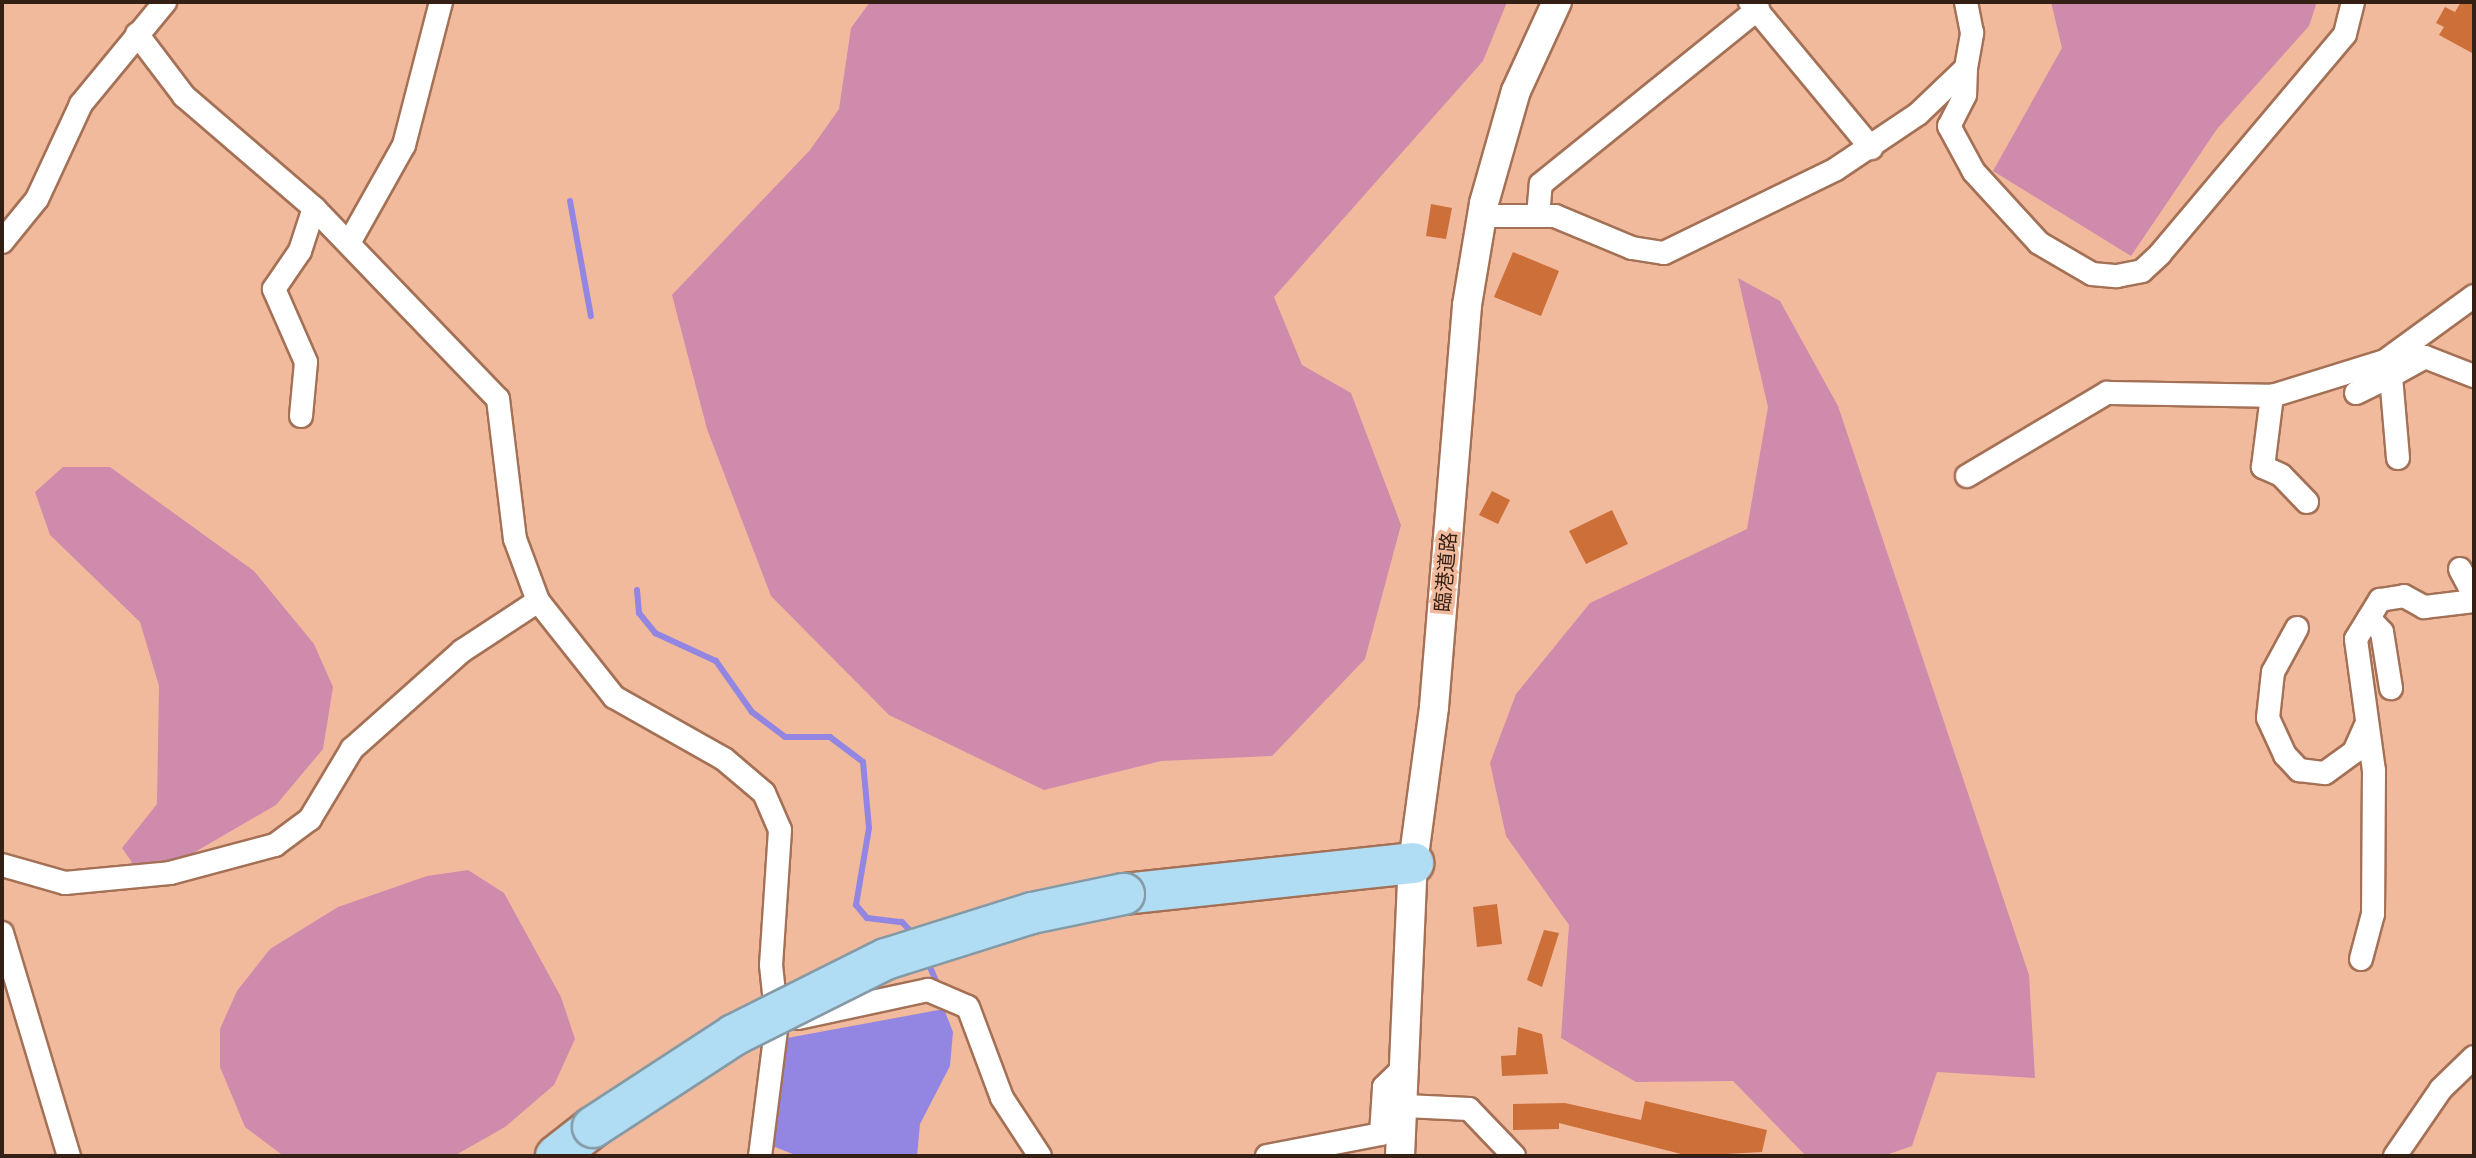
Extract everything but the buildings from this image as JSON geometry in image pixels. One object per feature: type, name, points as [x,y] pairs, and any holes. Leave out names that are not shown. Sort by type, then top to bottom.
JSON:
[{"type":"highway","points":[[556,1156],[593,1127],[734,1035],[886,959],[1032,913],[1124,894],[1413,863]]},
{"type":"street","points":[[2,242],[37,199],[81,104],[165,2]]},
{"type":"street","points":[[349,243],[404,145],[441,2]]},
{"type":"street","name":"臨港道路","points":[[1400,1156],[1407,1065],[1413,863],[1434,707],[1459,366],[1482,216],[1516,91],[1557,2]]},
{"type":"street","points":[[1966,2],[1972,33],[1965,95],[1949,126],[1974,172],[2039,243],[2092,274],[2117,276],[2142,271],[2160,254],[2345,34],[2353,2]]},
{"type":"street","points":[[1538,216],[1541,184],[1754,6],[1871,148]]},
{"type":"street","points":[[137,34],[184,96],[314,208],[498,399],[515,539],[538,601],[614,697],[724,759],[764,793],[780,830],[771,965],[777,1022],[760,1156]]},
{"type":"street","points":[[1482,216],[1538,216],[1664,253],[1871,148],[1966,68]]},
{"type":"street","points":[[301,416],[306,362],[274,289],[300,251],[314,208]]},
{"type":"street","points":[[1967,476],[2107,393],[2272,396],[2385,361],[2474,296]]},
{"type":"street","points":[[2356,393],[2425,357],[2474,376]]},
{"type":"street","points":[[2391,376],[2398,458]]},
{"type":"street","points":[[2272,396],[2263,467],[2281,475],[2307,502]]},
{"type":"street","points":[[2460,569],[2474,595]]},
{"type":"street","points":[[2361,959],[2373,914],[2374,771],[2356,639],[2380,600],[2392,598],[2424,607],[2474,601]]},
{"type":"street","points":[[2,865],[65,883],[170,873],[275,845],[310,819],[352,749],[462,651],[538,601]]},
{"type":"street","points":[[2369,618],[2382,632],[2391,688]]},
{"type":"street","points":[[2297,628],[2273,672],[2268,718],[2285,755],[2299,770],[2325,773],[2354,752],[2366,725]]},
{"type":"street","points":[[2,933],[69,1156]]},
{"type":"street","points":[[777,1022],[928,990],[953,999],[968,1007],[1002,1098],[1040,1156]]},
{"type":"street","points":[[2395,1156],[2441,1089],[2474,1057]]},
{"type":"street","points":[[1267,1156],[1381,1134],[1384,1087],[1407,1065]]},
{"type":"street","points":[[1405,1106],[1469,1109],[1514,1156]]},
{"type":"shaded area","points":[[870,2],[1507,2],[1483,61],[1274,297],[1302,365],[1351,393],[1401,525],[1365,659],[1272,756],[1161,761],[1044,790],[889,715],[771,596],[707,429],[672,295],[810,150],[839,109],[851,28]]},
{"type":"shaded area","points":[[2051,2],[2317,2],[2309,26],[2217,129],[2131,256],[1993,171],[2062,48]]},
{"type":"shaded area","points":[[1738,278],[1780,301],[1838,406],[2029,975],[2035,1078],[1937,1072],[1912,1146],[1883,1156],[1806,1156],[1733,1081],[1636,1082],[1561,1038],[1569,925],[1506,836],[1490,763],[1516,694],[1590,603],[1747,529],[1768,407]]},
{"type":"shaded area","points":[[63,467],[110,467],[254,571],[314,644],[333,687],[323,749],[276,805],[145,881],[122,848],[157,804],[159,686],[140,622],[50,535],[35,492]]},
{"type":"shaded area","points":[[468,870],[504,893],[561,997],[575,1039],[554,1085],[505,1127],[454,1156],[281,1154],[245,1127],[220,1067],[220,1029],[237,991],[270,949],[338,907],[427,876]]},
{"type":"shaded area","points":[[944,1009],[953,1032],[950,1066],[920,1124],[917,1156],[798,1156],[770,1145],[787,1038]]},
{"type":"waterway","points":[[570,201],[591,316]]},
{"type":"waterway","points":[[637,590],[639,613],[655,633],[716,661],[752,712],[785,737],[830,737],[863,762],[869,828],[856,905],[867,918],[902,922],[915,936]]},
{"type":"waterway","points":[[927,960],[938,986]]}]
